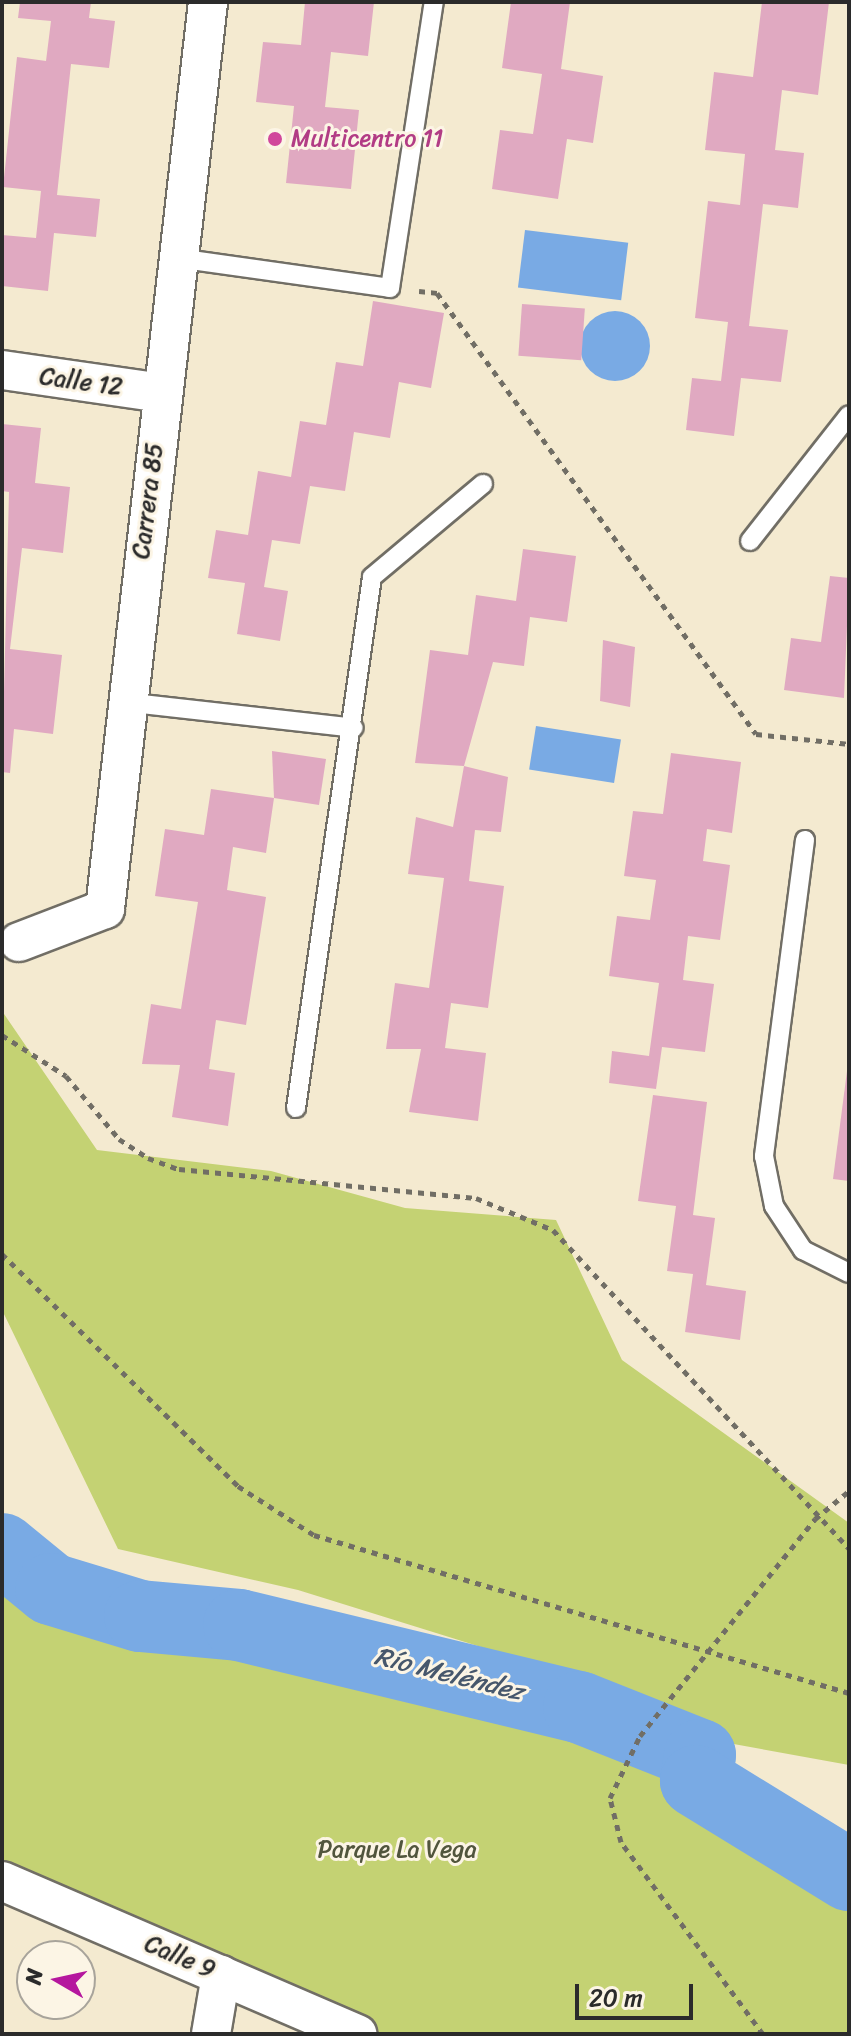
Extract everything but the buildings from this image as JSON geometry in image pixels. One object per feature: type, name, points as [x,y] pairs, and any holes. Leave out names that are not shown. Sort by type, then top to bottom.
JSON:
[{"type":"street","name":"Carrera 85","points":[[19,942],[105,909],[124,702],[208,2]]},
{"type":"street","name":"Calle 12","points":[[2,370],[161,393]]},
{"type":"street","name":"Calle 9","points":[[2,1881],[358,2034]]},
{"type":"street","points":[[211,2034],[221,1975]]},
{"type":"lane","points":[[177,258],[390,288],[434,2]]},
{"type":"lane","points":[[750,541],[849,415]]},
{"type":"lane","points":[[296,1108],[354,728],[356,654],[372,577],[483,484]]},
{"type":"lane","points":[[124,702],[354,728]]},
{"type":"lane","points":[[805,840],[764,1156],[774,1206],[803,1250],[849,1273]]},
{"type":"path","points":[[390,288],[437,293],[756,734],[849,744]]},
{"type":"path","points":[[2,1035],[66,1076],[119,1139],[148,1158],[179,1169],[476,1198],[553,1230],[815,1519],[849,1549]]},
{"type":"path","points":[[2,1254],[238,1486],[314,1535],[849,1693]]},
{"type":"path","points":[[763,2034],[621,1842],[610,1798],[640,1736],[711,1653],[815,1519],[849,1491]]},
{"type":"green space","points":[[2,1011],[97,1150],[271,1171],[405,1208],[556,1220],[622,1360],[849,1523],[849,1765],[706,1739],[523,1660],[298,1590],[118,1549],[2,1310]]},
{"type":"green space","name":"Parque La Vega","points":[[2,1549],[51,1589],[140,1616],[239,1625],[404,1661],[579,1707],[700,1755],[696,1781],[849,1875],[849,2034],[358,2034],[2,1881]]},
{"type":"water","points":[[525,230],[628,243],[621,300],[518,288]]},
{"type":"water","points":[[615,311],[640,321],[650,346],[640,371],[615,381],[590,371],[580,346],[590,321]]},
{"type":"water","points":[[536,726],[621,739],[614,783],[529,769]]},
{"type":"waterway","name":"Río Meléndez","points":[[2,1549],[51,1589],[140,1616],[239,1625],[579,1707],[700,1755],[696,1781],[849,1875]]},
{"type":"place","name":"Multicentro 11","points":[[275,139]]}]
